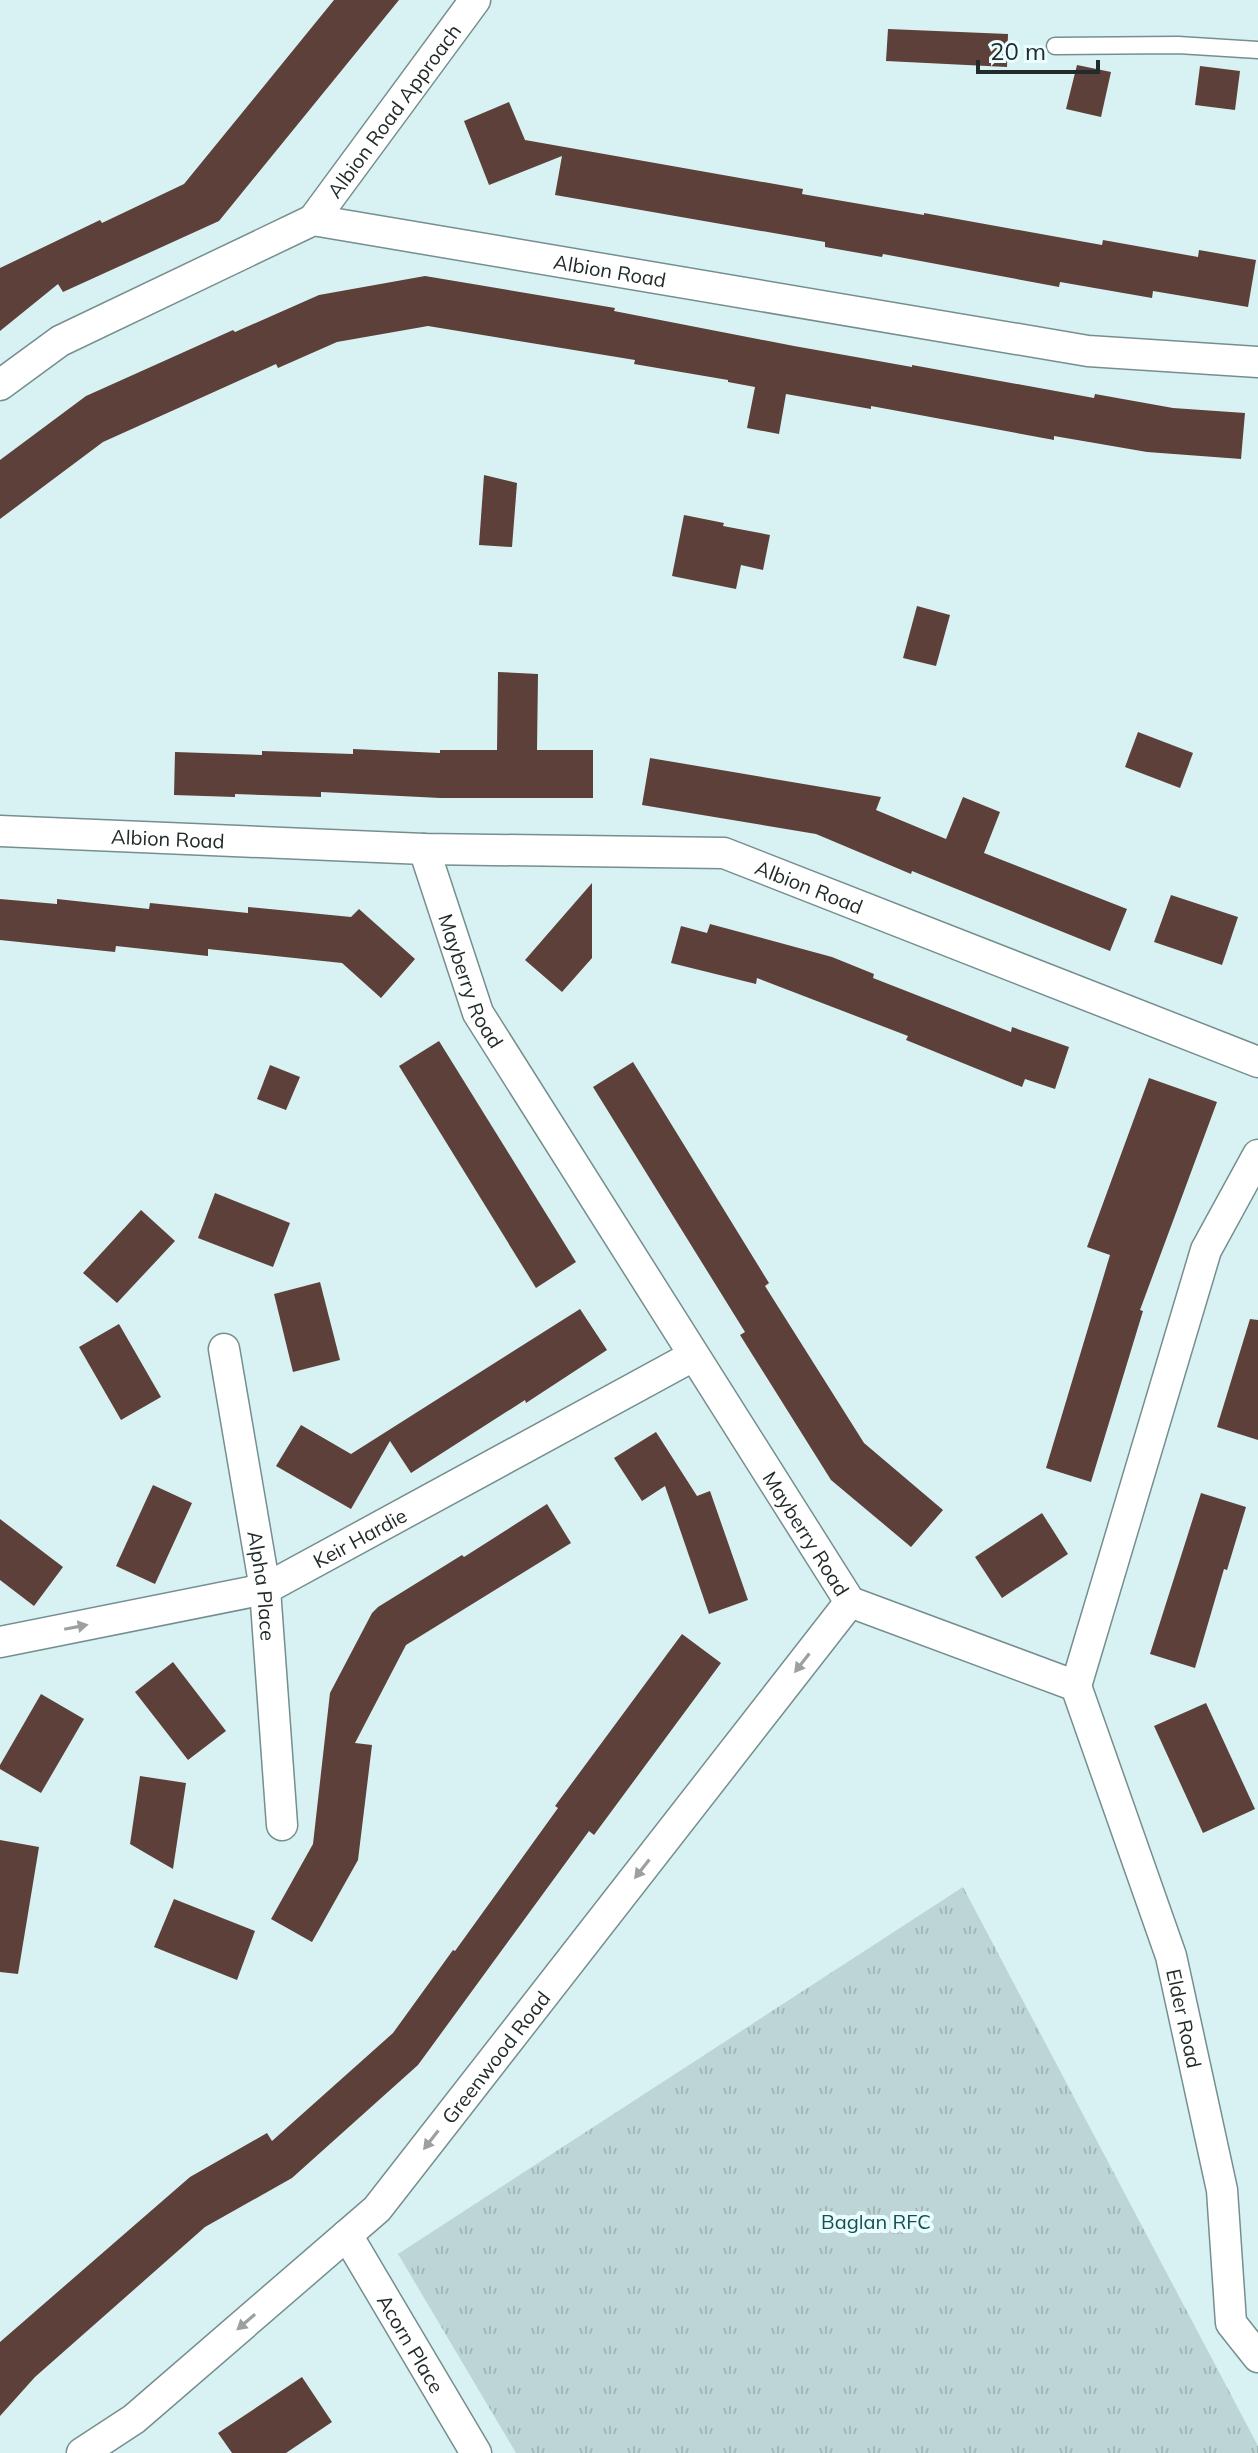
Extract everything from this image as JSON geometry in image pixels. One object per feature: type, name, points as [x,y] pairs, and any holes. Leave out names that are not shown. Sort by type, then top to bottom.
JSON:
[{"type":"street","name":"Albion Road Approach","points":[[313,220],[475,0]]},
{"type":"street","name":"Albion Road","points":[[313,220],[1088,351],[1258,362]]},
{"type":"street","points":[[0,385],[60,341],[313,220]]},
{"type":"street","name":"Albion Road","points":[[0,831],[424,849],[724,853],[1258,1062]]},
{"type":"street","name":"Mayberry Road","points":[[424,849],[478,1013],[850,1602],[1076,1686]]},
{"type":"street","points":[[1076,1686],[1206,1250],[1258,1155]]},
{"type":"street","name":"Alpha Place","points":[[224,1349],[265,1589],[282,1825]]},
{"type":"street","name":"Keir Hardie","points":[[0,1642],[265,1589],[693,1356]]},
{"type":"street","name":"Greenwood Road","points":[[82,2453],[134,2419],[377,2209],[850,1602]]},
{"type":"street","name":"Elder Road","points":[[1076,1686],[1171,1956],[1222,2190],[1231,2323],[1258,2357]]},
{"type":"street","name":"Acorn Place","points":[[347,2235],[476,2453]]},
{"type":"lane","points":[[1055,46],[1178,45],[1258,50]]},
{"type":"green space","name":"Baglan RFC","points":[[963,1887],[1258,2446],[1258,2453],[516,2453],[398,2254]]},
{"type":"building","points":[[334,0],[399,0],[219,221],[63,292],[58,284],[0,331],[0,268],[184,184]]},
{"type":"building","points":[[888,29],[1008,34],[1007,67],[886,61]]},
{"type":"building","points":[[1077,65],[1111,72],[1101,117],[1066,109]]},
{"type":"building","points":[[1200,66],[1240,71],[1235,110],[1195,105]]},
{"type":"building","points":[[509,102],[525,140],[803,189],[802,194],[1102,245],[1103,240],[1198,257],[1199,250],[1256,260],[1248,307],[1153,291],[1152,298],[1060,282],[1059,287],[883,254],[882,257],[825,247],[825,242],[555,195],[562,156],[489,185],[464,121]]},
{"type":"building","points":[[425,276],[615,308],[614,311],[794,346],[1094,398],[1095,394],[1173,408],[1245,413],[1241,459],[1147,452],[1054,436],[1054,440],[871,406],[871,409],[786,394],[779,434],[747,428],[755,387],[634,364],[635,360],[428,326],[337,342],[278,368],[276,364],[103,442],[0,519],[0,460],[86,396],[319,295]]},
{"type":"building","points":[[484,475],[517,483],[512,547],[479,545]]},
{"type":"building","points":[[684,515],[770,535],[763,570],[741,565],[736,589],[672,576]]},
{"type":"building","points":[[917,606],[950,615],[936,666],[903,658]]},
{"type":"building","points":[[498,672],[538,674],[537,750],[593,750],[593,798],[440,798],[321,792],[321,797],[174,795],[175,752],[262,755],[262,751],[353,754],[353,749],[440,753],[440,750],[497,750]]},
{"type":"building","points":[[1138,732],[1193,753],[1180,788],[1125,767]]},
{"type":"building","points":[[650,758],[881,797],[876,810],[946,839],[963,797],[1000,812],[984,853],[1127,909],[1110,951],[816,834],[642,805]]},
{"type":"building","points":[[592,883],[592,958],[562,992],[525,960]]},
{"type":"building","points":[[1171,895],[1238,917],[1222,965],[1154,942]]},
{"type":"building","points":[[0,899],[57,904],[57,899],[149,909],[150,903],[248,913],[248,907],[351,917],[359,909],[415,959],[381,998],[342,963],[208,949],[208,956],[116,946],[115,952],[0,940]]},
{"type":"building","points":[[710,924],[832,957],[874,974],[873,978],[1011,1032],[1012,1027],[1069,1047],[1055,1089],[1025,1079],[1022,1087],[906,1040],[908,1036],[757,978],[756,984],[671,963],[681,926],[707,933]]},
{"type":"building","points":[[439,1041],[576,1262],[536,1288],[399,1066]]},
{"type":"building","points":[[633,1062],[769,1283],[765,1286],[864,1443],[943,1510],[911,1547],[831,1480],[740,1335],[745,1332],[593,1087]]},
{"type":"building","points":[[270,1065],[300,1077],[286,1110],[257,1099]]},
{"type":"building","points":[[1149,1078],[1217,1102],[1140,1310],[1143,1311],[1091,1482],[1046,1468],[1110,1255],[1087,1247]]},
{"type":"building","points":[[215,1193],[290,1223],[273,1267],[198,1238]]},
{"type":"building","points":[[141,1210],[175,1241],[117,1303],[83,1273]]},
{"type":"building","points":[[320,1282],[340,1360],[293,1372],[274,1294]]},
{"type":"building","points":[[580,1309],[607,1350],[411,1473],[390,1441],[351,1509],[276,1466],[301,1425],[351,1454]]},
{"type":"building","points":[[1250,1319],[1258,1320],[1258,1440],[1217,1427]]},
{"type":"building","points":[[119,1324],[161,1397],[121,1420],[79,1347]]},
{"type":"building","points":[[656,1432],[697,1496],[710,1491],[748,1600],[709,1614],[665,1486],[642,1501],[614,1458]]},
{"type":"building","points":[[153,1485],[192,1503],[155,1584],[116,1566]]},
{"type":"building","points":[[1201,1493],[1246,1507],[1195,1668],[1150,1654]]},
{"type":"building","points":[[547,1504],[571,1543],[406,1645],[355,1743],[372,1745],[358,1860],[312,1942],[271,1919],[313,1844],[330,1693],[372,1613]]},
{"type":"building","points":[[1042,1513],[1068,1554],[1002,1598],[975,1557]]},
{"type":"building","points":[[0,1519],[63,1567],[34,1606],[0,1580]]},
{"type":"building","points":[[682,1634],[721,1663],[594,1835],[589,1831],[418,2065],[292,2178],[205,2227],[35,2377],[0,2416],[0,2342],[190,2177],[267,2133],[272,2141],[393,2033]]},
{"type":"building","points":[[173,1662],[226,1731],[188,1760],[135,1692]]},
{"type":"building","points":[[41,1694],[84,1719],[41,1793],[0,1769],[0,1765]]},
{"type":"building","points":[[1206,1703],[1255,1809],[1203,1833],[1154,1726]]},
{"type":"building","points":[[140,1776],[186,1783],[173,1869],[130,1844]]},
{"type":"building","points":[[0,1840],[39,1847],[18,1974],[0,1972]]},
{"type":"building","points":[[174,1899],[255,1931],[237,1980],[154,1947]]},
{"type":"building","points":[[302,2377],[332,2422],[286,2453],[232,2453],[218,2433]]}]
